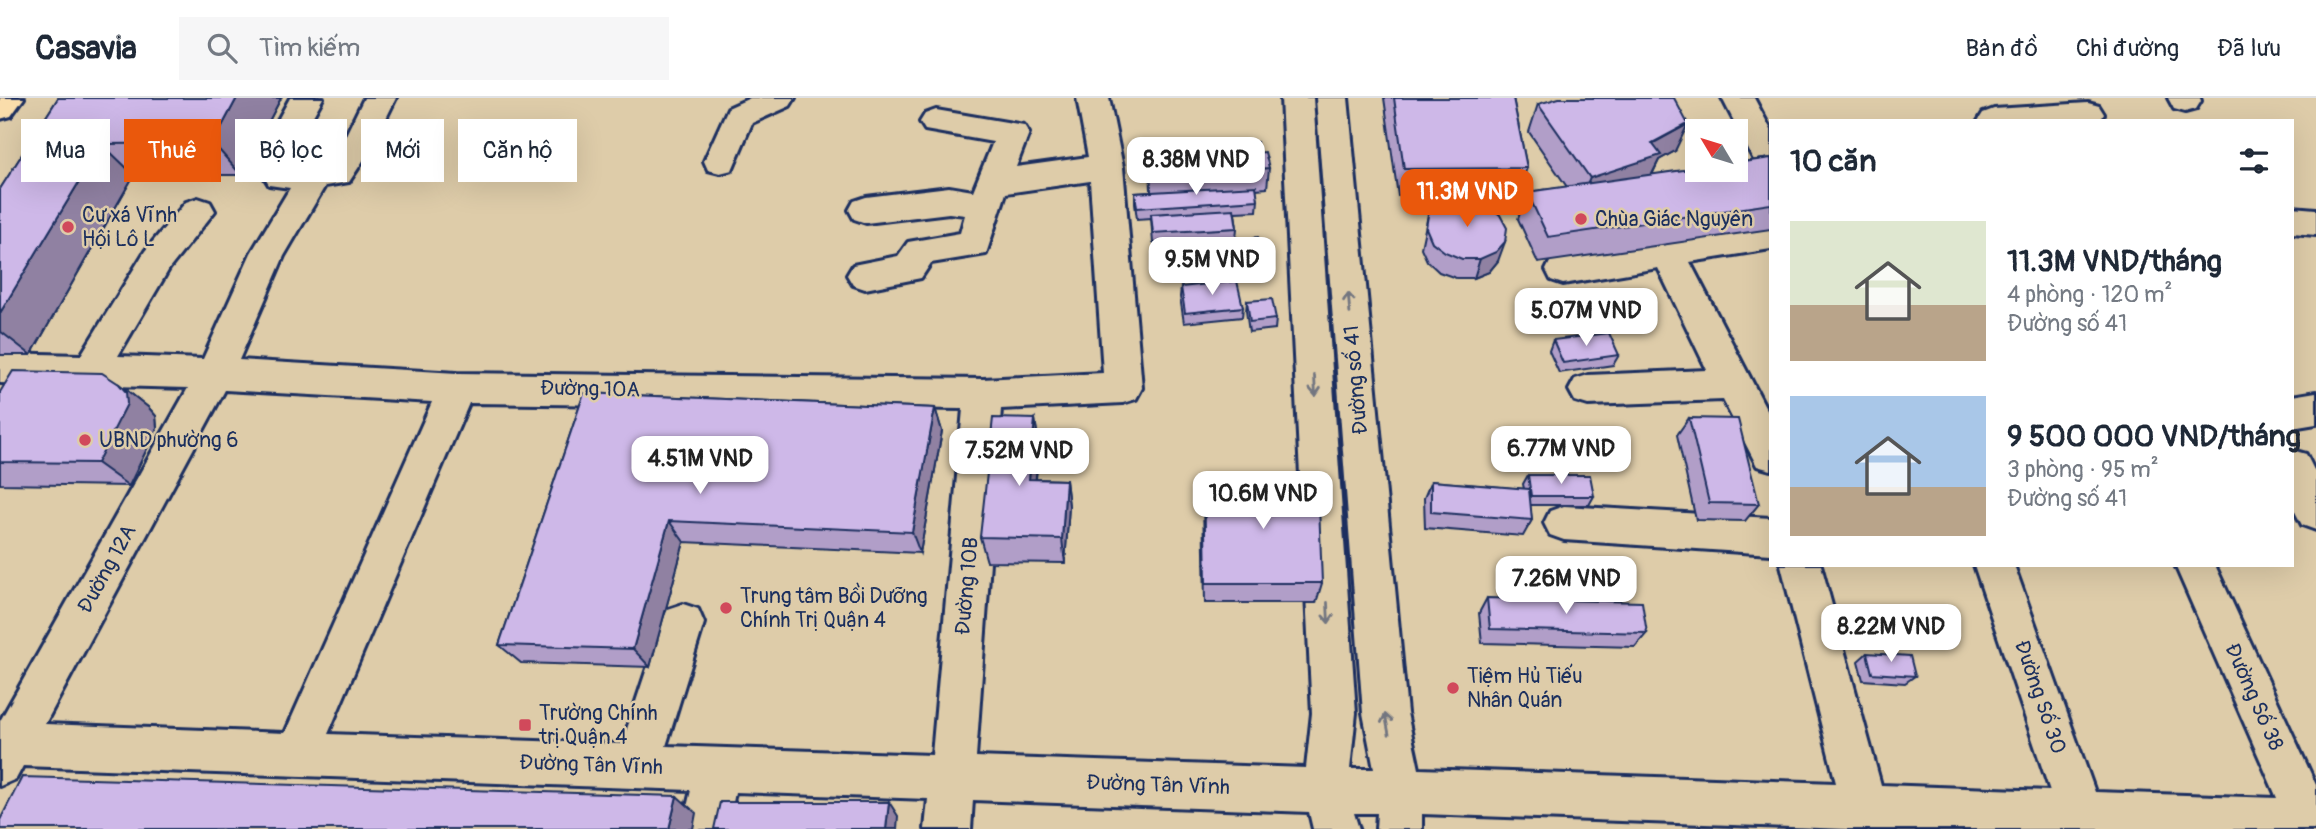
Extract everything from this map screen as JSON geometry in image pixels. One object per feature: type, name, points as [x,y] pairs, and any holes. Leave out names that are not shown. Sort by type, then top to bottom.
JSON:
[{"type":"main road","points":[[0,108],[8,98]]},
{"type":"street","points":[[293,119],[307,98]]},
{"type":"street","points":[[347,159],[380,98]]},
{"type":"street","points":[[720,161],[739,116],[779,98]]},
{"type":"street","points":[[866,210],[990,194],[1106,167],[1093,98]]},
{"type":"street","name":"Đường số 41","points":[[1297,98],[1334,713],[1331,810]]},
{"type":"street","name":"Đường số 41","points":[[1332,98],[1385,713],[1400,810]]},
{"type":"street","points":[[1738,98],[1769,157]]},
{"type":"street","points":[[2012,119],[2084,111]]},
{"type":"street","points":[[865,275],[909,268],[920,251],[974,246],[1013,133],[936,122]]},
{"type":"street","name":"Đường 10A","points":[[0,368],[215,374],[457,388],[983,394],[1123,388],[1106,167]]},
{"type":"street","name":"Đường 12A","points":[[3,751],[215,374],[268,253],[311,182]]},
{"type":"street","points":[[91,370],[158,260],[198,211]]},
{"type":"street","points":[[2294,220],[2316,222]]},
{"type":"street","points":[[1563,270],[1769,236]]},
{"type":"street","points":[[1668,252],[1769,450]]},
{"type":"street","points":[[31,402],[50,369]]},
{"type":"street","points":[[1588,390],[1733,384]]},
{"type":"street","points":[[297,755],[457,388]]},
{"type":"street","name":"Đường 10B","points":[[948,829],[983,394]]},
{"type":"street","points":[[2294,412],[2316,408]]},
{"type":"street","points":[[2294,470],[2316,513]]},
{"type":"street","points":[[1564,523],[1769,536]]},
{"type":"street","points":[[1802,567],[1867,818]]},
{"type":"street","name":"Đường Số 30","points":[[1995,567],[2083,822]]},
{"type":"street","name":"Đường Số 38","points":[[2196,567],[2313,824]]},
{"type":"street","points":[[637,767],[682,623]]},
{"type":"street","name":"Đường Tân Vĩnh","points":[[3,751],[297,755],[951,778],[1331,810],[2313,824]]},
{"type":"street","points":[[705,829],[717,769]]},
{"type":"building","points":[[58,98],[237,98],[221,128],[221,119],[124,119],[124,144],[110,144],[110,119],[45,119]]},
{"type":"building","points":[[1394,98],[1513,98],[1527,168],[1404,169]]},
{"type":"building","points":[[1559,98],[1674,98],[1685,119],[1685,126],[1652,143],[1661,155],[1590,178],[1538,104]]},
{"type":"building","points":[[1257,142],[1258,153],[1222,156],[1221,145]]},
{"type":"building","points":[[1265,152],[1269,168],[1152,179],[1150,163]]},
{"type":"building","points":[[21,156],[21,182],[79,182],[0,313],[0,189]]},
{"type":"building","points":[[1769,158],[1769,204],[1548,237],[1527,192],[1685,170],[1685,182],[1748,182],[1748,161]]},
{"type":"building","points":[[1256,186],[1258,200],[1137,208],[1135,193]]},
{"type":"building","points":[[1453,199],[1470,199],[1487,204],[1500,215],[1507,228],[1505,242],[1496,252],[1480,259],[1462,259],[1445,252],[1432,242],[1426,228],[1428,215],[1438,205]]},
{"type":"building","points":[[1234,209],[1237,228],[1153,233],[1151,214]]},
{"type":"building","points":[[1258,237],[1262,251],[1163,265],[1159,251]]},
{"type":"building","points":[[1237,281],[1243,307],[1185,313],[1181,287]]},
{"type":"building","points":[[1272,299],[1276,319],[1250,322],[1247,301]]},
{"type":"building","points":[[1609,333],[1619,355],[1563,363],[1553,340]]},
{"type":"building","points":[[13,371],[102,373],[119,384],[126,392],[127,404],[97,463],[0,462],[0,392]]},
{"type":"building","points":[[584,393],[935,408],[912,532],[669,521],[633,649],[499,645]]},
{"type":"building","points":[[993,418],[1035,419],[1029,479],[1066,480],[1062,539],[980,537]]},
{"type":"building","points":[[1689,418],[1738,419],[1759,504],[1709,503]]},
{"type":"building","points":[[1528,475],[1590,475],[1594,496],[1531,496]]},
{"type":"building","points":[[1204,479],[1318,479],[1322,583],[1206,583]]},
{"type":"building","points":[[1431,481],[1529,489],[1532,520],[1431,512]]},
{"type":"building","points":[[1487,598],[1642,602],[1647,633],[1490,629]]},
{"type":"building","points":[[1867,653],[1910,656],[1915,676],[1872,673]]},
{"type":"building","points":[[22,777],[677,796],[669,829],[0,829],[0,820]]},
{"type":"building","points":[[720,802],[889,802],[886,829],[714,829]]},
{"type":"place","name":"Chùa Giác Nguyên","points":[[1581,219]]},
{"type":"place","name":"Cư xá Vĩnh Hội Lô L","points":[[68,227]]},
{"type":"place","name":"UBND phường 6","points":[[85,440]]},
{"type":"place","name":"Trung tâm Bồi Dưỡng Chính Trị Quận 4","points":[[726,608]]},
{"type":"place","name":"Tiệm Hủ Tiếu Nhân Quán","points":[[1453,688]]},
{"type":"place","name":"Trường Chính trị Quận 4","points":[[525,725]]}]
